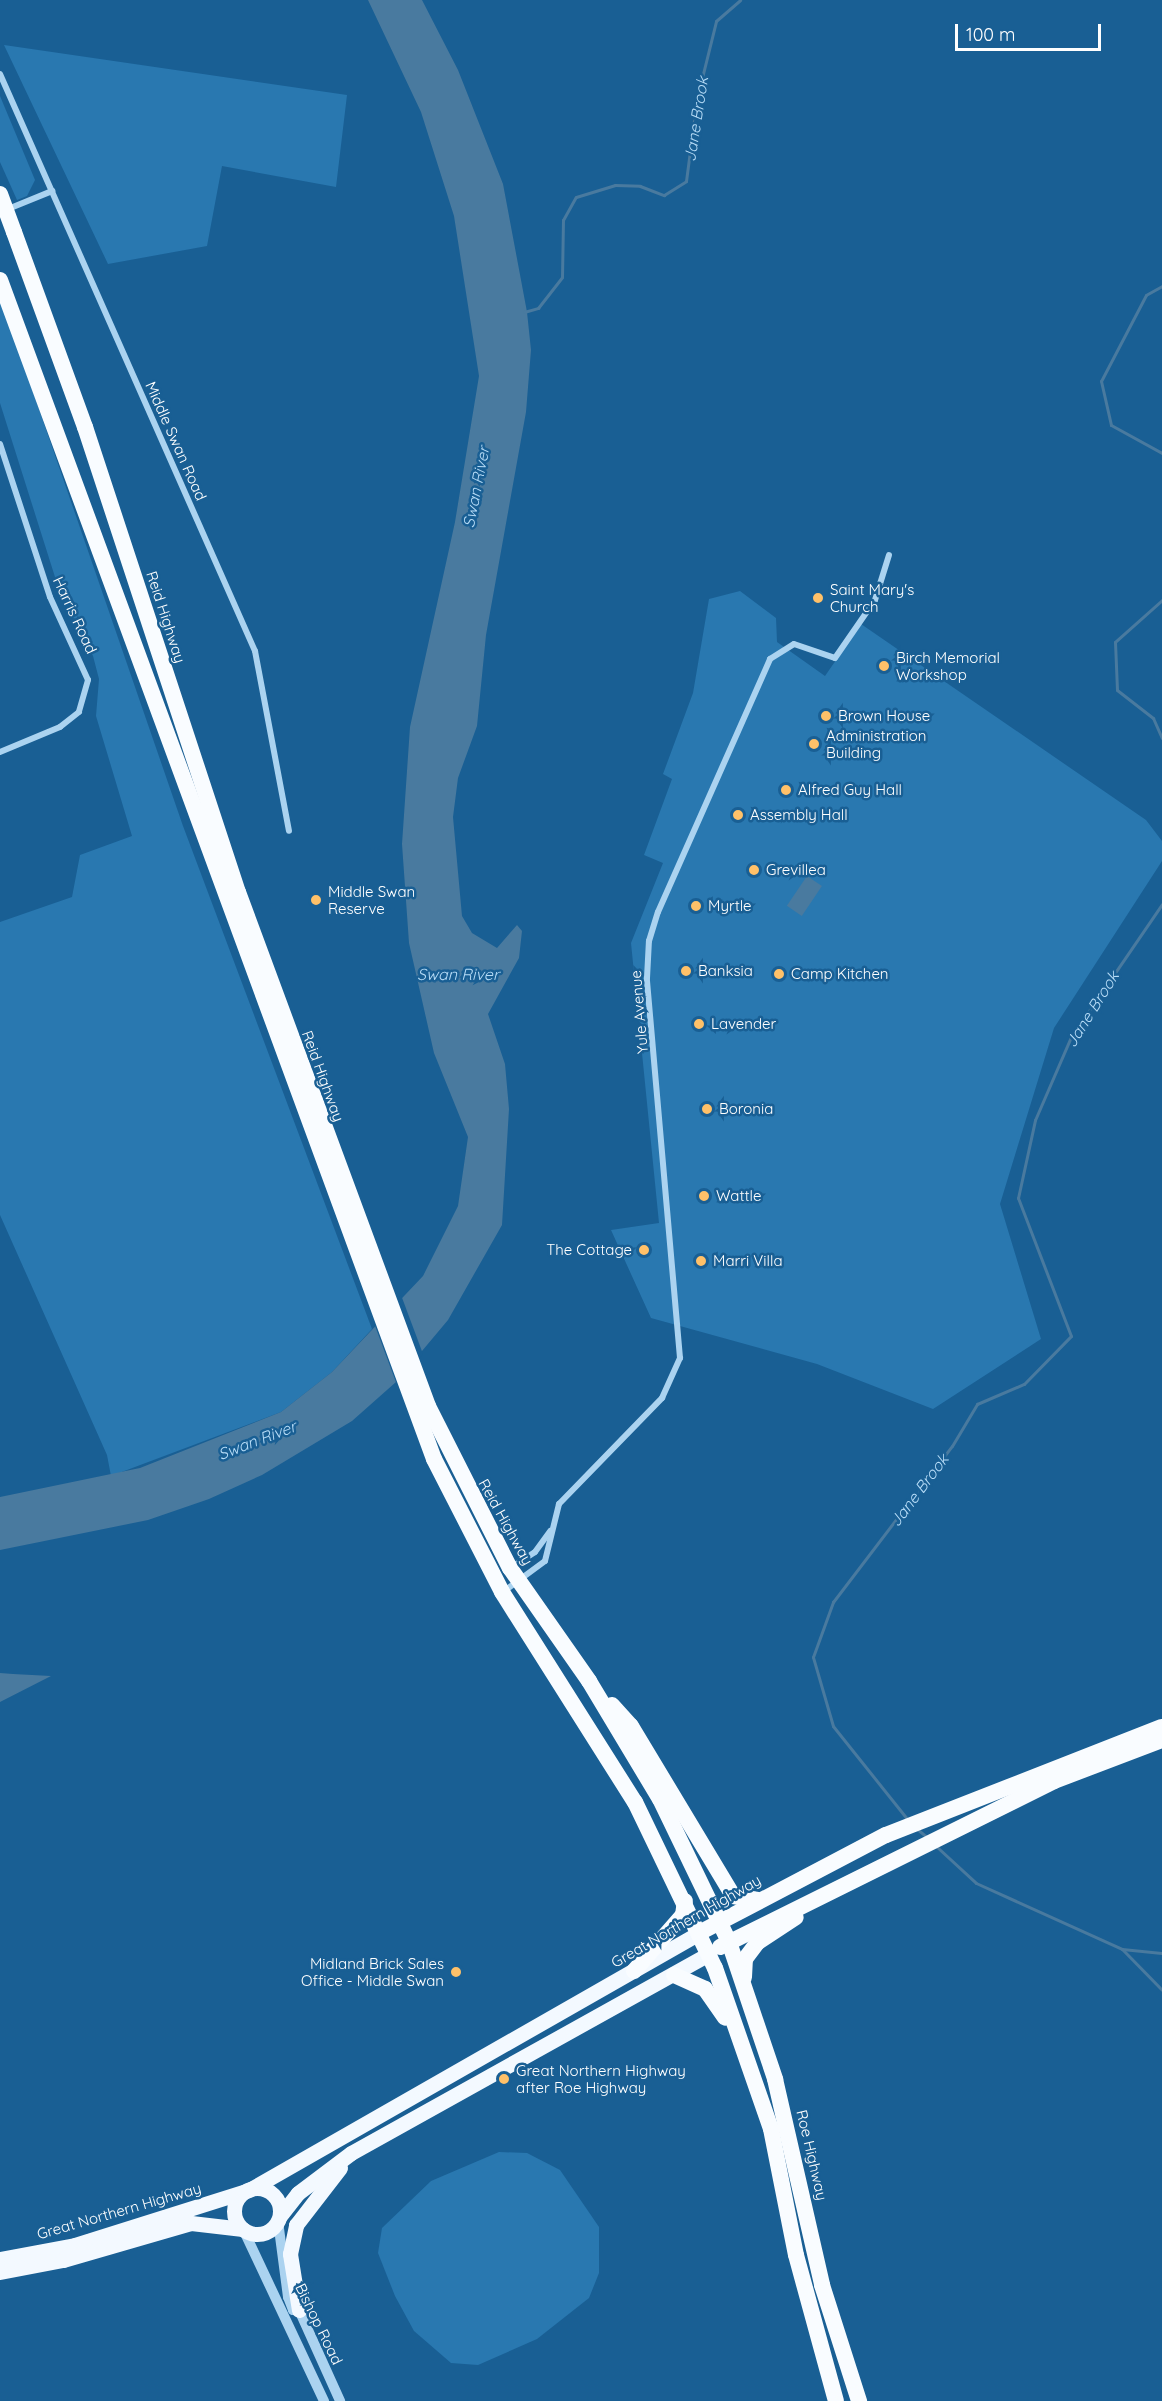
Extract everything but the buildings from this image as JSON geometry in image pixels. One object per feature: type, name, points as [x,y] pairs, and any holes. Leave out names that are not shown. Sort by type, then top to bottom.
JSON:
[{"type":"highway","name":"Reid Highway","points":[[0,194],[297,1076]]},
{"type":"highway","name":"Reid Highway","points":[[0,280],[413,1386],[434,1459],[498,1585],[608,1754],[685,1901],[699,1933]]},
{"type":"highway","name":"Reid Highway","points":[[413,1386],[514,1575],[589,1681],[660,1799],[720,1921]]},
{"type":"highway","points":[[589,1681],[631,1726],[733,1896],[757,1900]]},
{"type":"highway","name":"Great Northern Highway","points":[[699,1933],[757,1900],[912,1824],[1162,1726]]},
{"type":"highway","points":[[709,1954],[930,1840],[1054,1781],[1162,1740]]},
{"type":"highway","points":[[745,1987],[745,1959],[758,1942],[852,1880]]},
{"type":"highway","points":[[634,1971],[683,1915],[685,1901]]},
{"type":"highway","name":"Roe Highway","points":[[720,1921],[776,2079],[822,2285],[859,2401]]},
{"type":"highway","points":[[699,1933],[709,1954],[771,2129],[796,2255],[836,2401]]},
{"type":"highway","points":[[674,1975],[696,1983],[723,2010],[749,2090],[771,2129]]},
{"type":"main road","name":"Great Northern Highway","points":[[0,2259],[75,2245],[248,2190],[522,2037],[699,1933]]},
{"type":"main road","points":[[279,2219],[272,2193],[248,2190],[234,2206],[244,2230],[263,2234],[279,2219],[298,2193],[351,2153],[555,2042],[709,1954]]},
{"type":"main road","points":[[522,2037],[533,2043],[555,2042]]},
{"type":"main road","points":[[299,2310],[290,2254],[296,2225],[351,2153]]},
{"type":"main road","name":"Great Northern Highway","points":[[0,2272],[63,2260],[191,2223],[244,2230]]},
{"type":"street","name":"Middle Swan Road","points":[[0,74],[255,651],[288,831]]},
{"type":"street","points":[[0,212],[52,191]]},
{"type":"street","name":"Harris Road","points":[[0,444],[50,597],[88,680],[79,711],[60,727],[0,752]]},
{"type":"street","name":"Yule Avenue","points":[[498,1585],[548,1557],[550,1531],[559,1504],[662,1398],[681,1352],[647,978],[654,924],[721,762],[770,659],[785,646],[798,644],[835,658],[875,600],[889,555]]},
{"type":"street","name":"Yule Avenue","points":[[498,1585],[514,1575],[550,1531]]},
{"type":"street","name":"Bishop Road","points":[[279,2219],[284,2284],[293,2310],[299,2310],[340,2401]]},
{"type":"street","name":"Bishop Road","points":[[244,2230],[324,2401]]},
{"type":"shaded area","points":[[4,45],[347,95],[336,187],[222,166],[207,246],[108,264]]},
{"type":"shaded area","points":[[0,96],[35,180],[27,196],[17,200],[0,162]]},
{"type":"shaded area","points":[[0,296],[183,826],[372,1329],[332,1372],[281,1412],[111,1476],[107,1455],[0,1215],[0,922],[72,897],[80,855],[132,836],[96,716],[99,679],[93,656],[61,596],[0,403]]},
{"type":"shaded area","points":[[740,591],[776,618],[777,642],[825,676],[861,624],[1146,820],[1162,841],[1162,861],[1054,1028],[1000,1204],[1041,1339],[933,1409],[817,1364],[651,1318],[611,1230],[659,1223],[631,943],[663,863],[644,855],[672,779],[663,774],[693,693],[709,599]]},
{"type":"shaded area","points":[[499,2152],[527,2153],[560,2170],[599,2227],[599,2273],[589,2298],[537,2339],[478,2365],[451,2363],[414,2331],[395,2296],[378,2253],[382,2228],[431,2181]]},
{"type":"water","name":"Swan River","points":[[368,0],[422,0],[458,70],[503,184],[527,312],[531,350],[526,412],[486,635],[477,726],[458,778],[453,817],[462,916],[472,933],[497,948],[517,925],[522,931],[519,958],[488,1014],[505,1064],[509,1109],[502,1225],[448,1320],[396,1382],[352,1421],[262,1475],[209,1499],[148,1520],[0,1550],[0,1497],[140,1468],[281,1412],[332,1372],[423,1276],[458,1206],[468,1137],[434,1053],[409,943],[402,844],[410,727],[455,522],[479,376],[454,216],[421,112]]},
{"type":"water","points":[[807,876],[822,886],[802,916],[787,906]]},
{"type":"water","points":[[0,1673],[13,1674],[51,1676],[0,1702]]},
{"type":"pier","points":[[401,1295],[423,1354],[397,1385],[374,1323]]},
{"type":"waterway","name":"Jane Brook","points":[[524,312],[538,308],[562,277],[563,220],[576,197],[615,185],[640,186],[664,195],[686,181],[697,98],[716,21],[740,0]]},
{"type":"waterway","name":"Jane Brook","points":[[1162,286],[1146,295],[1101,381],[1111,425],[1162,453]]},
{"type":"waterway","name":"Jane Brook","points":[[1162,600],[1115,642],[1117,690],[1153,718],[1162,738]]},
{"type":"waterway","name":"Jane Brook","points":[[908,1820],[833,1726],[813,1657],[833,1602],[952,1446],[977,1404],[1024,1384],[1071,1336],[1018,1198],[1035,1120],[1071,1037],[1162,904]]},
{"type":"waterway","name":"Jane Brook","points":[[917,1829],[928,1838]]},
{"type":"waterway","name":"Jane Brook","points":[[937,1847],[976,1883],[1122,1949],[1162,1990]]},
{"type":"waterway","points":[[1122,1949],[1162,1953]]},
{"type":"place","name":"Saint Mary's Church","points":[[818,598]]},
{"type":"place","name":"Birch Memorial Workshop","points":[[884,666]]},
{"type":"place","name":"Brown House","points":[[826,716]]},
{"type":"place","name":"Administration Building","points":[[814,744]]},
{"type":"place","name":"Alfred Guy Hall","points":[[786,790]]},
{"type":"place","name":"Assembly Hall","points":[[738,815]]},
{"type":"place","name":"Grevillea","points":[[754,870]]},
{"type":"place","name":"Middle Swan Reserve","points":[[316,900]]},
{"type":"place","name":"Myrtle","points":[[696,906]]},
{"type":"place","name":"Banksia","points":[[686,971]]},
{"type":"place","name":"Camp Kitchen","points":[[779,974]]},
{"type":"place","name":"Lavender","points":[[699,1024]]},
{"type":"place","name":"Boronia","points":[[707,1109]]},
{"type":"place","name":"Wattle","points":[[704,1196]]},
{"type":"place","name":"The Cottage","points":[[644,1250]]},
{"type":"place","name":"Marri Villa","points":[[701,1261]]},
{"type":"place","name":"Midland Brick Sales Office - Middle Swan","points":[[456,1972]]},
{"type":"place","name":"Great Northern Highway after Roe Highway","points":[[504,2079]]}]
